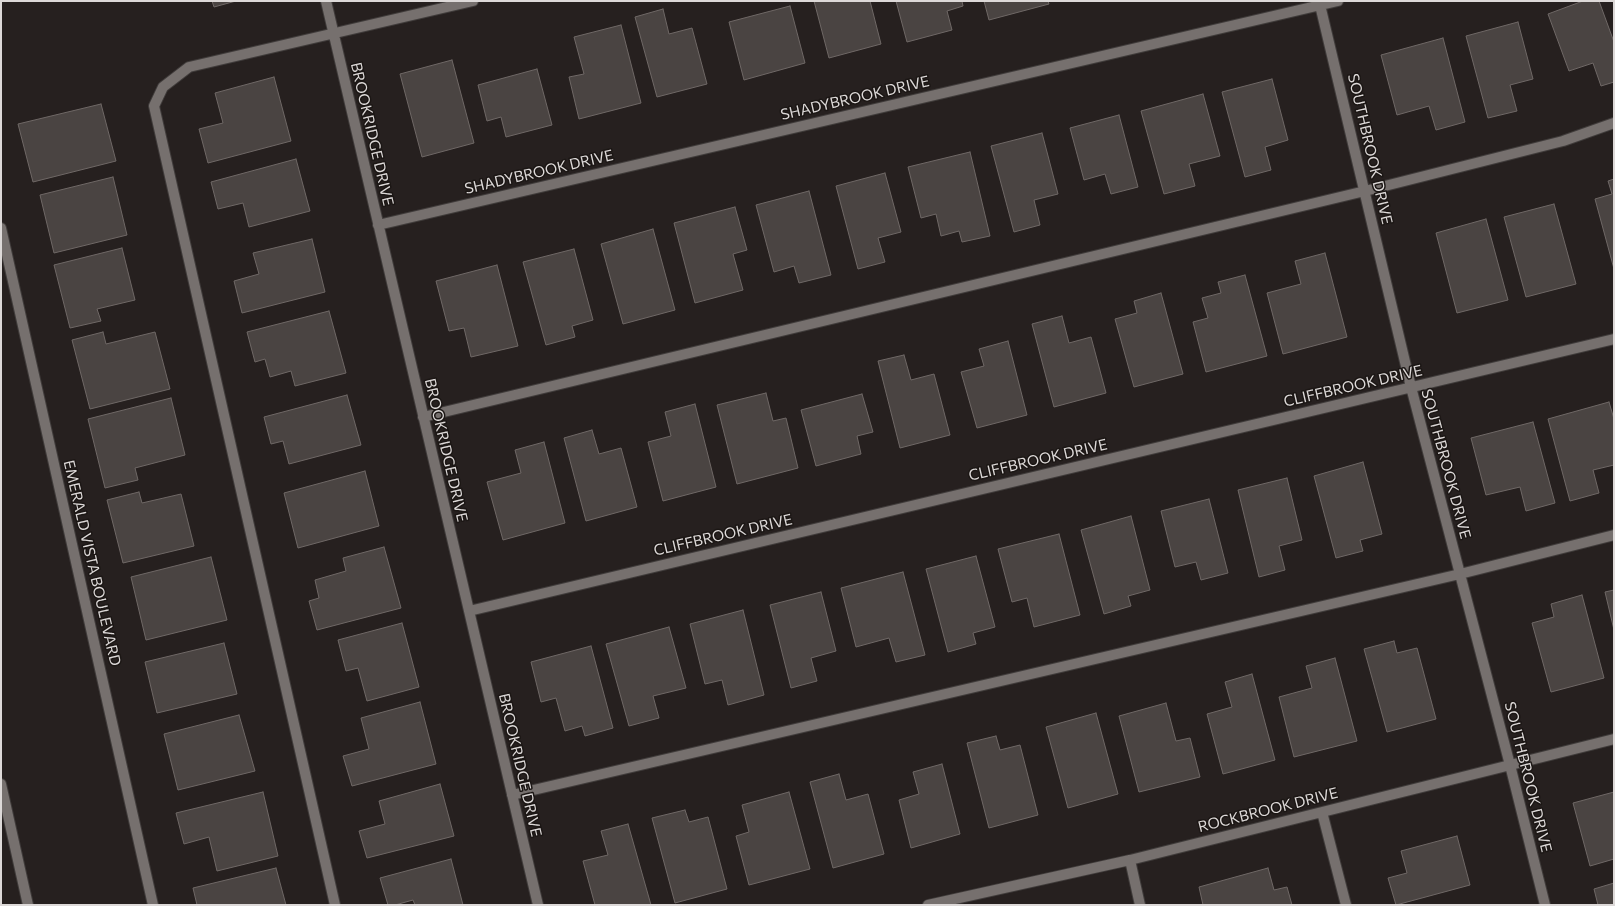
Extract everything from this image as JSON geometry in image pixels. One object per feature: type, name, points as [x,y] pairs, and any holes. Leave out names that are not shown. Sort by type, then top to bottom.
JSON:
[{"type":"street","name":"BROOKRIDGE DRIVE","points":[[326,1],[538,905]]},
{"type":"street","points":[[335,905],[154,106],[163,87],[190,67],[334,35],[473,1]]},
{"type":"street","name":"SHADYBROOK DRIVE","points":[[378,225],[1338,1]]},
{"type":"street","name":"SOUTHBROOK DRIVE","points":[[1320,5],[1411,387],[1545,905]]},
{"type":"street","points":[[423,417],[1365,191],[1563,141],[1614,123]]},
{"type":"street","name":"EMERALD VISTA BOULEVARD","points":[[1,228],[153,905]]},
{"type":"street","name":"CLIFFBROOK DRIVE","points":[[469,611],[1614,339]]},
{"type":"street","points":[[512,795],[1460,574],[1614,535]]},
{"type":"street","name":"ROCKBROOK DRIVE","points":[[934,904],[1130,860],[1614,739]]},
{"type":"street","points":[[1,784],[28,905]]},
{"type":"street","points":[[1322,812],[1346,905]]},
{"type":"street","points":[[1130,860],[1140,905]]},
{"type":"building","points":[[212,1],[236,1],[214,7]]},
{"type":"building","points":[[814,1],[870,1],[881,44],[829,58]]},
{"type":"building","points":[[896,1],[962,1],[963,6],[947,11],[952,30],[907,42]]},
{"type":"building","points":[[984,1],[1048,1],[1049,4],[989,20]]},
{"type":"building","points":[[1583,1],[1599,1],[1614,42],[1614,82],[1601,86],[1593,63],[1569,71],[1548,14]]},
{"type":"building","points":[[790,6],[805,63],[744,80],[729,22]]},
{"type":"building","points":[[663,9],[669,34],[692,28],[707,84],[657,97],[635,17]]},
{"type":"building","points":[[1518,22],[1533,79],[1510,85],[1517,111],[1488,118],[1466,36]]},
{"type":"building","points":[[621,25],[641,103],[579,119],[569,77],[584,74],[574,37]]},
{"type":"building","points":[[1443,38],[1465,122],[1436,130],[1429,106],[1397,115],[1381,55]]},
{"type":"building","points":[[452,60],[474,143],[422,157],[400,74]]},
{"type":"building","points":[[537,69],[552,125],[506,137],[501,117],[487,121],[478,85]]},
{"type":"building","points":[[274,77],[291,141],[208,163],[199,129],[223,123],[215,93]]},
{"type":"building","points":[[1272,79],[1288,140],[1265,147],[1271,170],[1245,177],[1222,92]]},
{"type":"building","points":[[1203,94],[1220,156],[1189,164],[1195,186],[1164,194],[1141,111]]},
{"type":"building","points":[[101,104],[116,161],[33,182],[18,124]]},
{"type":"building","points":[[1119,115],[1138,187],[1111,194],[1105,174],[1084,180],[1070,128]]},
{"type":"building","points":[[1042,133],[1058,194],[1034,200],[1040,225],[1014,232],[991,146]]},
{"type":"building","points":[[970,152],[990,236],[962,242],[959,231],[941,236],[936,214],[921,218],[908,167]]},
{"type":"building","points":[[296,159],[310,211],[249,227],[243,203],[218,209],[211,182]]},
{"type":"building","points":[[885,173],[901,232],[878,238],[885,262],[858,269],[836,186]]},
{"type":"building","points":[[113,177],[127,235],[54,253],[40,195]]},
{"type":"building","points":[[1614,179],[1614,269],[1595,199],[1612,194],[1608,181]]},
{"type":"building","points":[[809,191],[831,275],[799,283],[794,266],[774,272],[756,205]]},
{"type":"building","points":[[1554,204],[1576,284],[1526,297],[1504,217]]},
{"type":"building","points":[[735,207],[747,250],[733,254],[743,290],[695,303],[674,223]]},
{"type":"building","points":[[1486,219],[1508,300],[1457,313],[1436,233]]},
{"type":"building","points":[[653,229],[675,310],[623,324],[601,244]]},
{"type":"building","points":[[312,239],[325,292],[242,313],[234,281],[259,274],[253,253]]},
{"type":"building","points":[[122,248],[135,300],[97,309],[101,321],[70,328],[54,265]]},
{"type":"building","points":[[574,249],[593,320],[572,326],[575,337],[546,345],[523,262]]},
{"type":"building","points":[[1325,253],[1347,337],[1283,354],[1267,293],[1301,284],[1295,261]]},
{"type":"building","points":[[497,265],[518,346],[471,357],[464,328],[449,331],[436,281]]},
{"type":"building","points":[[1245,275],[1267,356],[1206,372],[1193,322],[1208,318],[1202,298],[1221,293],[1218,282]]},
{"type":"building","points":[[1161,293],[1183,374],[1134,387],[1115,319],[1137,313],[1134,301]]},
{"type":"building","points":[[329,311],[346,373],[295,386],[291,371],[270,377],[265,359],[255,362],[247,332]]},
{"type":"building","points":[[1062,316],[1069,343],[1091,337],[1106,393],[1054,407],[1032,324]]},
{"type":"building","points":[[103,332],[106,344],[155,332],[170,389],[90,409],[72,340]]},
{"type":"building","points":[[1008,341],[1027,415],[977,428],[961,372],[984,366],[979,349]]},
{"type":"building","points":[[904,355],[911,380],[934,374],[950,435],[900,448],[878,361]]},
{"type":"building","points":[[766,393],[773,421],[786,418],[798,468],[737,484],[717,405]]},
{"type":"building","points":[[862,394],[873,432],[857,436],[861,454],[816,466],[801,410]]},
{"type":"building","points":[[347,395],[361,445],[289,464],[283,441],[271,444],[264,417]]},
{"type":"building","points":[[171,398],[185,455],[135,468],[138,480],[105,488],[88,419]]},
{"type":"building","points":[[1609,402],[1614,419],[1614,465],[1593,470],[1599,493],[1570,501],[1548,419]]},
{"type":"building","points":[[695,404],[716,487],[663,501],[648,442],[671,436],[665,412]]},
{"type":"building","points":[[1533,422],[1555,503],[1526,511],[1520,487],[1486,495],[1471,438]]},
{"type":"building","points":[[592,430],[599,454],[621,448],[637,507],[586,521],[564,438]]},
{"type":"building","points":[[544,442],[565,523],[503,540],[487,482],[521,473],[515,450]]},
{"type":"building","points":[[1363,462],[1382,534],[1360,540],[1363,551],[1336,558],[1314,476]]},
{"type":"building","points":[[365,471],[379,526],[298,548],[284,493]]},
{"type":"building","points":[[1287,478],[1302,540],[1279,546],[1285,570],[1259,577],[1238,490]]},
{"type":"building","points":[[139,492],[142,503],[181,494],[194,546],[123,563],[107,500]]},
{"type":"building","points":[[1209,499],[1228,573],[1201,580],[1196,562],[1175,567],[1161,511]]},
{"type":"building","points":[[1131,516],[1150,590],[1128,596],[1131,606],[1104,614],[1081,530]]},
{"type":"building","points":[[1059,534],[1080,615],[1034,627],[1027,598],[1012,602],[998,549]]},
{"type":"building","points":[[384,547],[401,608],[317,630],[309,601],[319,598],[315,580],[346,571],[343,558]]},
{"type":"building","points":[[976,556],[995,627],[973,633],[976,644],[948,652],[926,569]]},
{"type":"building","points":[[211,557],[227,620],[146,640],[131,577]]},
{"type":"building","points":[[903,572],[925,655],[896,662],[889,638],[856,647],[841,588]]},
{"type":"building","points":[[1614,590],[1614,630],[1605,592]]},
{"type":"building","points":[[821,592],[836,651],[811,658],[817,681],[791,688],[770,605]]},
{"type":"building","points":[[1582,595],[1604,678],[1551,692],[1532,623],[1554,617],[1551,604]]},
{"type":"building","points":[[743,610],[764,695],[728,705],[722,680],[705,684],[690,624]]},
{"type":"building","points":[[402,623],[419,687],[367,701],[358,668],[346,671],[338,640]]},
{"type":"building","points":[[669,627],[686,688],[653,696],[659,718],[629,726],[606,644]]},
{"type":"building","points":[[1394,641],[1397,653],[1417,648],[1436,719],[1387,732],[1364,649]]},
{"type":"building","points":[[224,643],[237,694],[157,713],[145,662]]},
{"type":"building","points":[[591,646],[613,728],[585,736],[582,726],[565,731],[556,698],[541,702],[531,662]]},
{"type":"building","points":[[1335,658],[1357,741],[1294,757],[1279,697],[1312,688],[1306,666]]},
{"type":"building","points":[[1252,674],[1275,760],[1223,774],[1207,714],[1232,707],[1225,682]]},
{"type":"building","points":[[420,702],[436,764],[352,786],[343,756],[369,749],[361,718]]},
{"type":"building","points":[[1166,703],[1176,741],[1190,738],[1200,777],[1139,792],[1119,716]]},
{"type":"building","points":[[1096,713],[1118,794],[1068,808],[1046,727]]},
{"type":"building","points":[[239,715],[255,771],[178,790],[164,734]]},
{"type":"building","points":[[996,736],[1000,750],[1020,745],[1038,815],[989,828],[967,743]]},
{"type":"building","points":[[942,764],[960,834],[911,848],[899,800],[919,794],[913,772]]},
{"type":"building","points":[[839,774],[846,800],[868,794],[884,854],[833,868],[810,782]]},
{"type":"building","points":[[440,784],[454,836],[367,858],[359,831],[385,824],[379,801]]},
{"type":"building","points":[[263,792],[278,856],[217,871],[209,837],[184,844],[176,813]]},
{"type":"building","points":[[789,792],[810,869],[749,885],[736,836],[749,832],[742,805]]},
{"type":"building","points":[[1614,792],[1614,859],[1590,866],[1573,803]]},
{"type":"building","points":[[685,810],[689,822],[708,817],[727,889],[675,903],[652,818]]},
{"type":"building","points":[[628,824],[651,905],[595,905],[583,861],[608,855],[601,831]]},
{"type":"building","points":[[1457,836],[1470,885],[1396,905],[1388,878],[1407,873],[1401,851]]},
{"type":"building","points":[[451,859],[463,905],[415,905],[413,900],[395,905],[388,905],[380,878]]},
{"type":"building","points":[[276,868],[286,905],[197,905],[193,888]]},
{"type":"building","points":[[1268,868],[1274,890],[1287,887],[1292,905],[1203,905],[1199,887]]},
{"type":"building","points":[[1614,883],[1614,905],[1598,905],[1594,889]]}]
